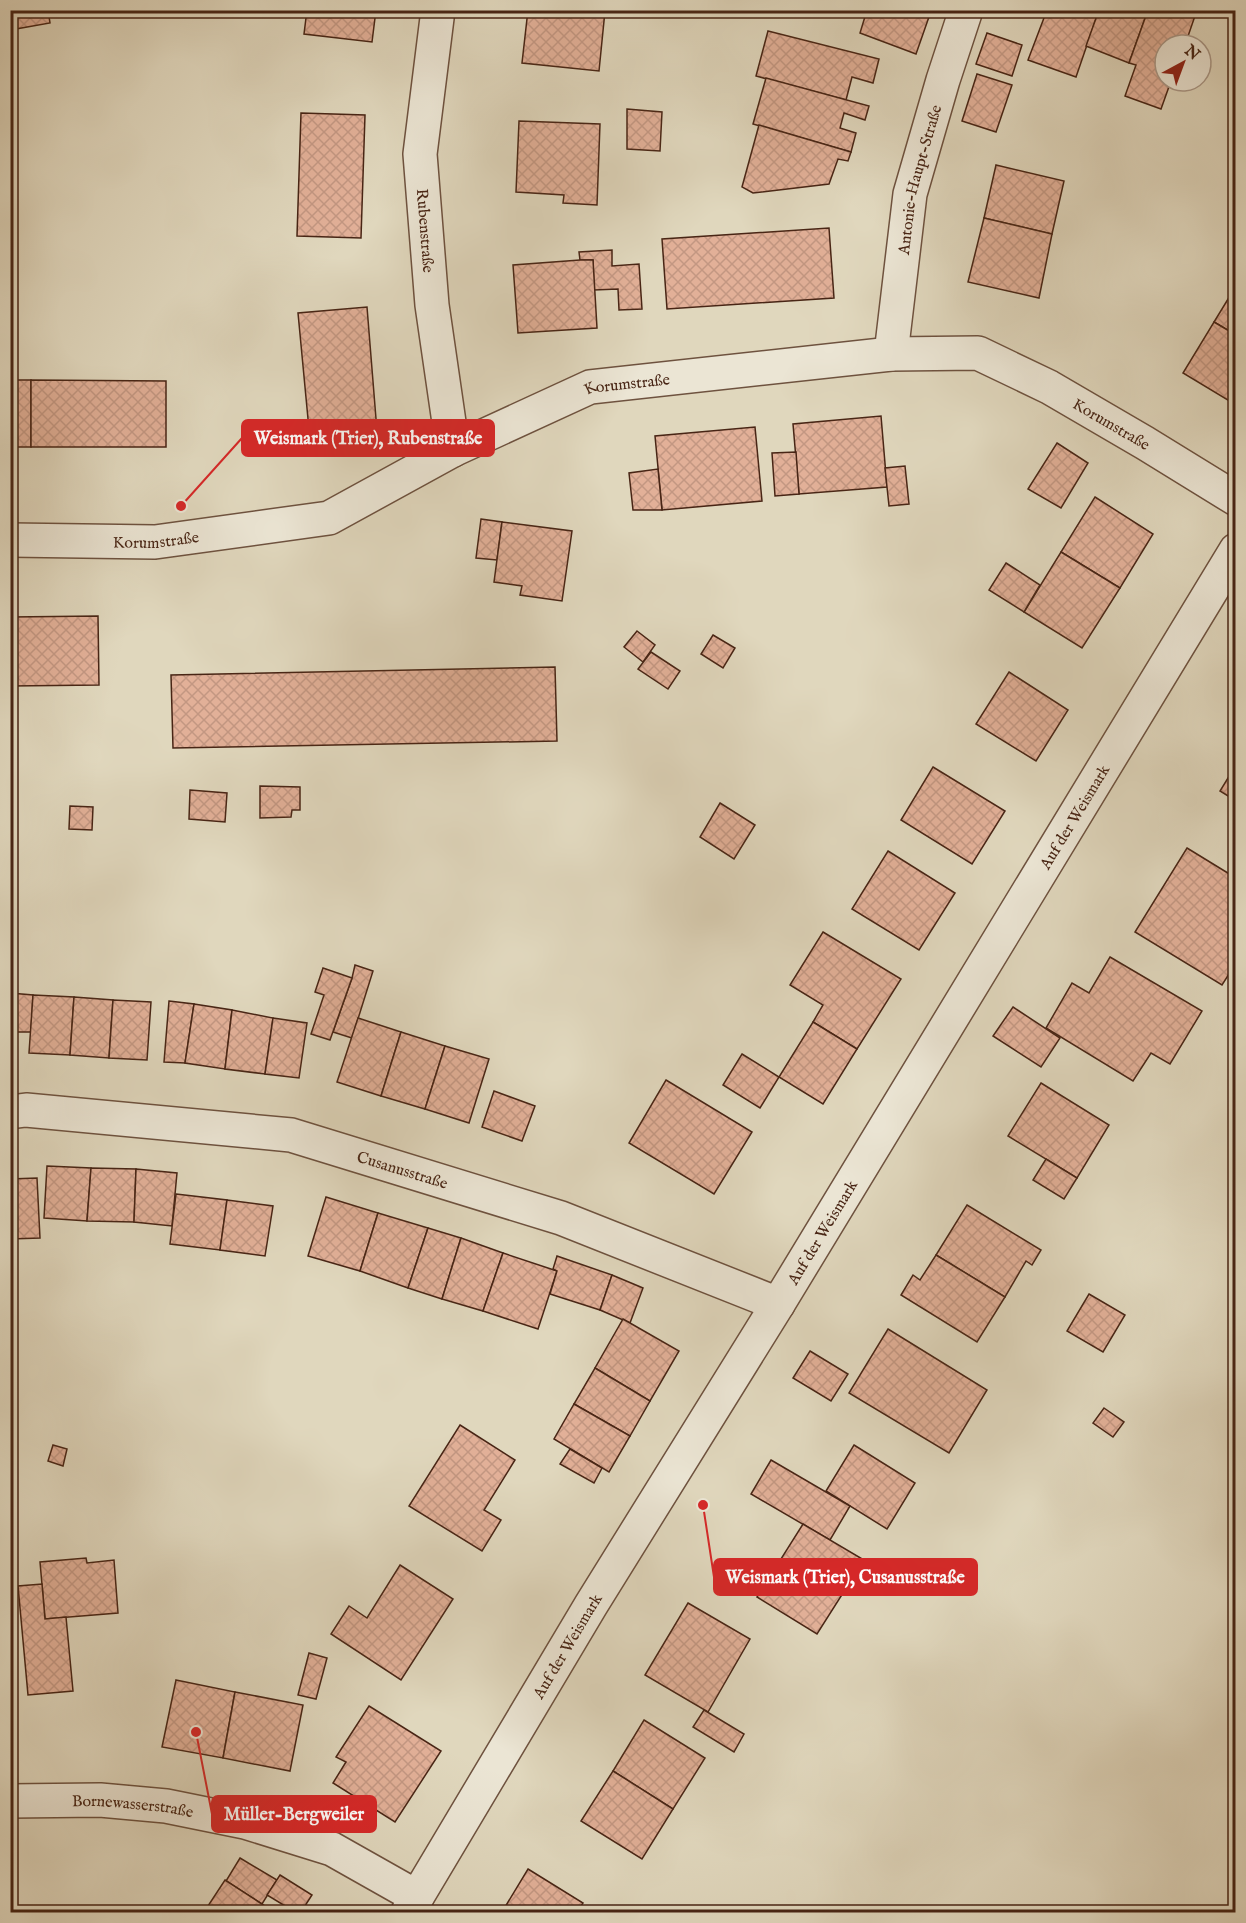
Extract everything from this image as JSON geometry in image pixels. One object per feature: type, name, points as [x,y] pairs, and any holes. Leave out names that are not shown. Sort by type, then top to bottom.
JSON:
[{"type":"street","name":"Rubenstraße","points":[[438,10],[420,154],[432,305],[453,450]]},
{"type":"street","name":"Antonie-Haupt-Straße","points":[[891,354],[910,194],[966,10]]},
{"type":"street","name":"Korumstraße","points":[[10,540],[156,542],[329,518],[453,450],[590,387],[891,354],[978,353],[1049,387],[1236,499]]},
{"type":"street","name":"Auf der Weismark","points":[[412,1905],[591,1605],[778,1304],[1236,550]]},
{"type":"street","name":"Cusanusstraße","points":[[10,1112],[26,1110],[291,1135],[561,1218],[778,1304]]},
{"type":"street","name":"Bornewasserstraße","points":[[10,1801],[100,1800],[166,1806],[245,1822],[332,1849],[412,1905]]},
{"type":"building","points":[[10,10],[48,10],[50,23],[10,30]]},
{"type":"building","points":[[307,10],[376,10],[372,42],[304,34]]},
{"type":"building","points":[[528,10],[605,11],[599,71],[522,63]]},
{"type":"building","points":[[867,10],[917,10],[930,14],[916,54],[860,33]]},
{"type":"building","points":[[1047,10],[1099,10],[1076,77],[1028,60]]},
{"type":"building","points":[[1099,10],[1148,10],[1129,63],[1086,46]]},
{"type":"building","points":[[1148,10],[1197,10],[1189,33],[1153,33],[1153,93],[1167,93],[1161,109],[1125,96],[1136,65],[1129,63]]},
{"type":"building","points":[[768,31],[879,59],[873,83],[852,77],[846,100],[756,76]]},
{"type":"building","points":[[987,33],[1022,45],[1012,76],[976,64]]},
{"type":"building","points":[[977,74],[1012,85],[996,132],[962,121]]},
{"type":"building","points":[[766,78],[869,106],[865,120],[844,113],[840,128],[856,133],[851,152],[753,124]]},
{"type":"building","points":[[627,109],[662,112],[660,151],[627,149]]},
{"type":"building","points":[[301,113],[365,115],[361,238],[297,236]]},
{"type":"building","points":[[519,121],[600,124],[597,205],[563,203],[564,195],[516,192]]},
{"type":"building","points":[[759,125],[851,152],[848,161],[838,159],[829,184],[753,193],[742,187]]},
{"type":"building","points":[[996,165],[1064,181],[1052,234],[984,218]]},
{"type":"building","points":[[984,218],[1052,234],[1039,298],[968,282]]},
{"type":"building","points":[[829,228],[834,298],[667,309],[662,239]]},
{"type":"building","points":[[612,250],[612,266],[639,264],[642,309],[619,310],[618,289],[594,290],[593,260],[580,260],[579,252]]},
{"type":"building","points":[[593,260],[597,328],[518,333],[513,265]]},
{"type":"building","points":[[1236,286],[1236,335],[1214,322]]},
{"type":"building","points":[[367,307],[377,431],[310,440],[298,313]]},
{"type":"building","points":[[1214,322],[1236,335],[1236,405],[1183,373]]},
{"type":"building","points":[[10,380],[31,380],[31,447],[10,447]]},
{"type":"building","points":[[31,380],[166,381],[166,447],[31,447]]},
{"type":"building","points":[[881,416],[887,487],[799,494],[793,424]]},
{"type":"building","points":[[755,427],[762,501],[662,510],[655,436]]},
{"type":"building","points":[[1057,443],[1088,463],[1061,508],[1028,489]]},
{"type":"building","points":[[796,452],[799,494],[775,496],[772,453]]},
{"type":"building","points":[[905,466],[909,504],[889,506],[885,468]]},
{"type":"building","points":[[658,469],[662,510],[633,510],[629,473]]},
{"type":"building","points":[[1095,497],[1153,534],[1120,588],[1061,552]]},
{"type":"building","points":[[481,519],[502,522],[497,560],[476,558]]},
{"type":"building","points":[[502,522],[572,531],[562,601],[520,595],[522,586],[494,582]]},
{"type":"building","points":[[1061,552],[1120,588],[1082,648],[1024,612]]},
{"type":"building","points":[[1006,563],[1040,585],[1024,612],[989,590]]},
{"type":"building","points":[[98,616],[99,685],[10,686],[10,617]]},
{"type":"building","points":[[637,631],[655,645],[643,662],[624,647]]},
{"type":"building","points":[[713,635],[735,648],[723,668],[701,654]]},
{"type":"building","points":[[651,652],[680,671],[668,689],[638,669]]},
{"type":"building","points":[[555,667],[557,741],[173,748],[171,675]]},
{"type":"building","points":[[1009,672],[1068,710],[1036,761],[976,724]]},
{"type":"building","points":[[1236,765],[1236,801],[1220,791]]},
{"type":"building","points":[[933,767],[1005,811],[972,864],[901,820]]},
{"type":"building","points":[[260,786],[300,787],[300,810],[292,810],[291,817],[260,818]]},
{"type":"building","points":[[190,790],[227,793],[225,822],[189,819]]},
{"type":"building","points":[[720,803],[755,825],[734,859],[700,837]]},
{"type":"building","points":[[70,806],[93,807],[92,830],[69,829]]},
{"type":"building","points":[[1187,848],[1236,878],[1236,963],[1222,985],[1135,932]]},
{"type":"building","points":[[888,851],[955,893],[919,950],[852,909]]},
{"type":"building","points":[[823,932],[901,979],[857,1049],[813,1022],[823,1005],[790,985]]},
{"type":"building","points":[[1110,957],[1202,1011],[1170,1064],[1151,1053],[1133,1081],[1046,1028],[1072,983],[1089,993]]},
{"type":"building","points":[[355,965],[373,971],[352,1038],[333,1032]]},
{"type":"building","points":[[323,968],[352,978],[330,1040],[311,1034],[324,995],[315,992]]},
{"type":"building","points":[[10,993],[33,995],[31,1032],[10,1032]]},
{"type":"building","points":[[33,995],[74,997],[70,1055],[29,1053]]},
{"type":"building","points":[[74,997],[113,1000],[109,1058],[70,1055]]},
{"type":"building","points":[[113,1000],[151,1002],[147,1060],[109,1058]]},
{"type":"building","points":[[169,1001],[194,1004],[185,1063],[164,1062]]},
{"type":"building","points":[[194,1004],[232,1010],[225,1069],[185,1063]]},
{"type":"building","points":[[1013,1007],[1060,1038],[1041,1067],[993,1036]]},
{"type":"building","points":[[232,1010],[273,1018],[265,1074],[225,1069]]},
{"type":"building","points":[[273,1018],[307,1023],[299,1078],[265,1074]]},
{"type":"building","points":[[358,1018],[401,1032],[381,1096],[337,1082]]},
{"type":"building","points":[[813,1022],[857,1049],[823,1104],[779,1077]]},
{"type":"building","points":[[401,1032],[445,1046],[425,1109],[381,1096]]},
{"type":"building","points":[[445,1046],[489,1059],[469,1123],[425,1109]]},
{"type":"building","points":[[742,1054],[779,1077],[760,1108],[723,1085]]},
{"type":"building","points":[[666,1080],[752,1132],[714,1194],[629,1143]]},
{"type":"building","points":[[1041,1083],[1109,1125],[1077,1178],[1008,1136]]},
{"type":"building","points":[[494,1091],[535,1106],[522,1141],[482,1127]]},
{"type":"building","points":[[1046,1159],[1077,1178],[1064,1199],[1033,1180]]},
{"type":"building","points":[[47,1166],[91,1168],[87,1221],[44,1218]]},
{"type":"building","points":[[91,1168],[136,1169],[134,1222],[87,1221]]},
{"type":"building","points":[[136,1169],[177,1173],[172,1226],[134,1222]]},
{"type":"building","points":[[37,1178],[40,1238],[10,1239],[10,1179]]},
{"type":"building","points":[[176,1194],[227,1200],[220,1250],[170,1244]]},
{"type":"building","points":[[326,1197],[378,1213],[360,1271],[308,1256]]},
{"type":"building","points":[[227,1200],[273,1206],[265,1256],[220,1250]]},
{"type":"building","points":[[967,1205],[1041,1250],[1032,1265],[1026,1261],[1005,1297],[936,1255]]},
{"type":"building","points":[[378,1213],[428,1228],[408,1288],[360,1271]]},
{"type":"building","points":[[428,1228],[461,1238],[442,1299],[408,1288]]},
{"type":"building","points":[[461,1238],[503,1253],[483,1311],[442,1299]]},
{"type":"building","points":[[503,1253],[557,1271],[538,1329],[483,1311]]},
{"type":"building","points":[[936,1255],[1005,1297],[977,1342],[901,1295],[913,1275],[920,1280]]},
{"type":"building","points":[[557,1256],[612,1275],[600,1310],[550,1294],[557,1271],[553,1269]]},
{"type":"building","points":[[612,1275],[643,1288],[630,1323],[600,1310]]},
{"type":"building","points":[[1089,1294],[1125,1315],[1103,1352],[1067,1331]]},
{"type":"building","points":[[623,1319],[679,1351],[650,1401],[595,1368]]},
{"type":"building","points":[[888,1329],[987,1390],[949,1453],[849,1393]]},
{"type":"building","points":[[810,1351],[848,1374],[831,1401],[793,1378]]},
{"type":"building","points":[[595,1368],[650,1401],[630,1436],[574,1404]]},
{"type":"building","points":[[574,1404],[630,1436],[609,1472],[554,1439]]},
{"type":"building","points":[[1104,1408],[1124,1422],[1113,1437],[1093,1423]]},
{"type":"building","points":[[460,1425],[515,1460],[484,1510],[501,1520],[482,1551],[409,1506]]},
{"type":"building","points":[[53,1445],[67,1449],[63,1466],[48,1461]]},
{"type":"building","points":[[854,1445],[915,1483],[887,1529],[826,1491]]},
{"type":"building","points":[[570,1449],[602,1468],[594,1483],[560,1464]]},
{"type":"building","points":[[771,1460],[850,1506],[830,1540],[751,1494]]},
{"type":"building","points":[[803,1524],[864,1560],[817,1634],[757,1597]]},
{"type":"building","points":[[86,1558],[87,1563],[114,1560],[118,1613],[45,1619],[40,1562]]},
{"type":"building","points":[[400,1565],[453,1599],[401,1680],[331,1634],[349,1606],[367,1618]]},
{"type":"building","points":[[42,1584],[45,1619],[66,1617],[73,1691],[28,1695],[18,1586]]},
{"type":"building","points":[[688,1603],[750,1639],[708,1712],[645,1675]]},
{"type":"building","points":[[309,1653],[327,1658],[316,1699],[298,1695]]},
{"type":"building","points":[[176,1680],[235,1692],[223,1758],[162,1747]]},
{"type":"building","points":[[235,1692],[303,1705],[290,1771],[223,1758]]},
{"type":"building","points":[[369,1706],[441,1751],[395,1822],[333,1783],[346,1762],[336,1757]]},
{"type":"building","points":[[704,1710],[744,1734],[734,1752],[693,1727]]},
{"type":"building","points":[[644,1720],[705,1758],[673,1809],[613,1771]]},
{"type":"building","points":[[613,1771],[673,1809],[642,1859],[581,1821]]},
{"type":"building","points":[[240,1858],[277,1880],[262,1904],[226,1881]]},
{"type":"building","points":[[528,1869],[583,1903],[577,1912],[502,1912]]},
{"type":"building","points":[[280,1875],[312,1895],[301,1912],[295,1912],[267,1895]]},
{"type":"building","points":[[225,1880],[265,1906],[261,1912],[204,1912]]},
{"type":"place","name":"Weismark (Trier), Rubenstraße","points":[[181,506]]},
{"type":"place","name":"Weismark (Trier), Cusanusstraße","points":[[703,1505]]},
{"type":"place","name":"Müller-Bergweiler","points":[[196,1732]]}]
